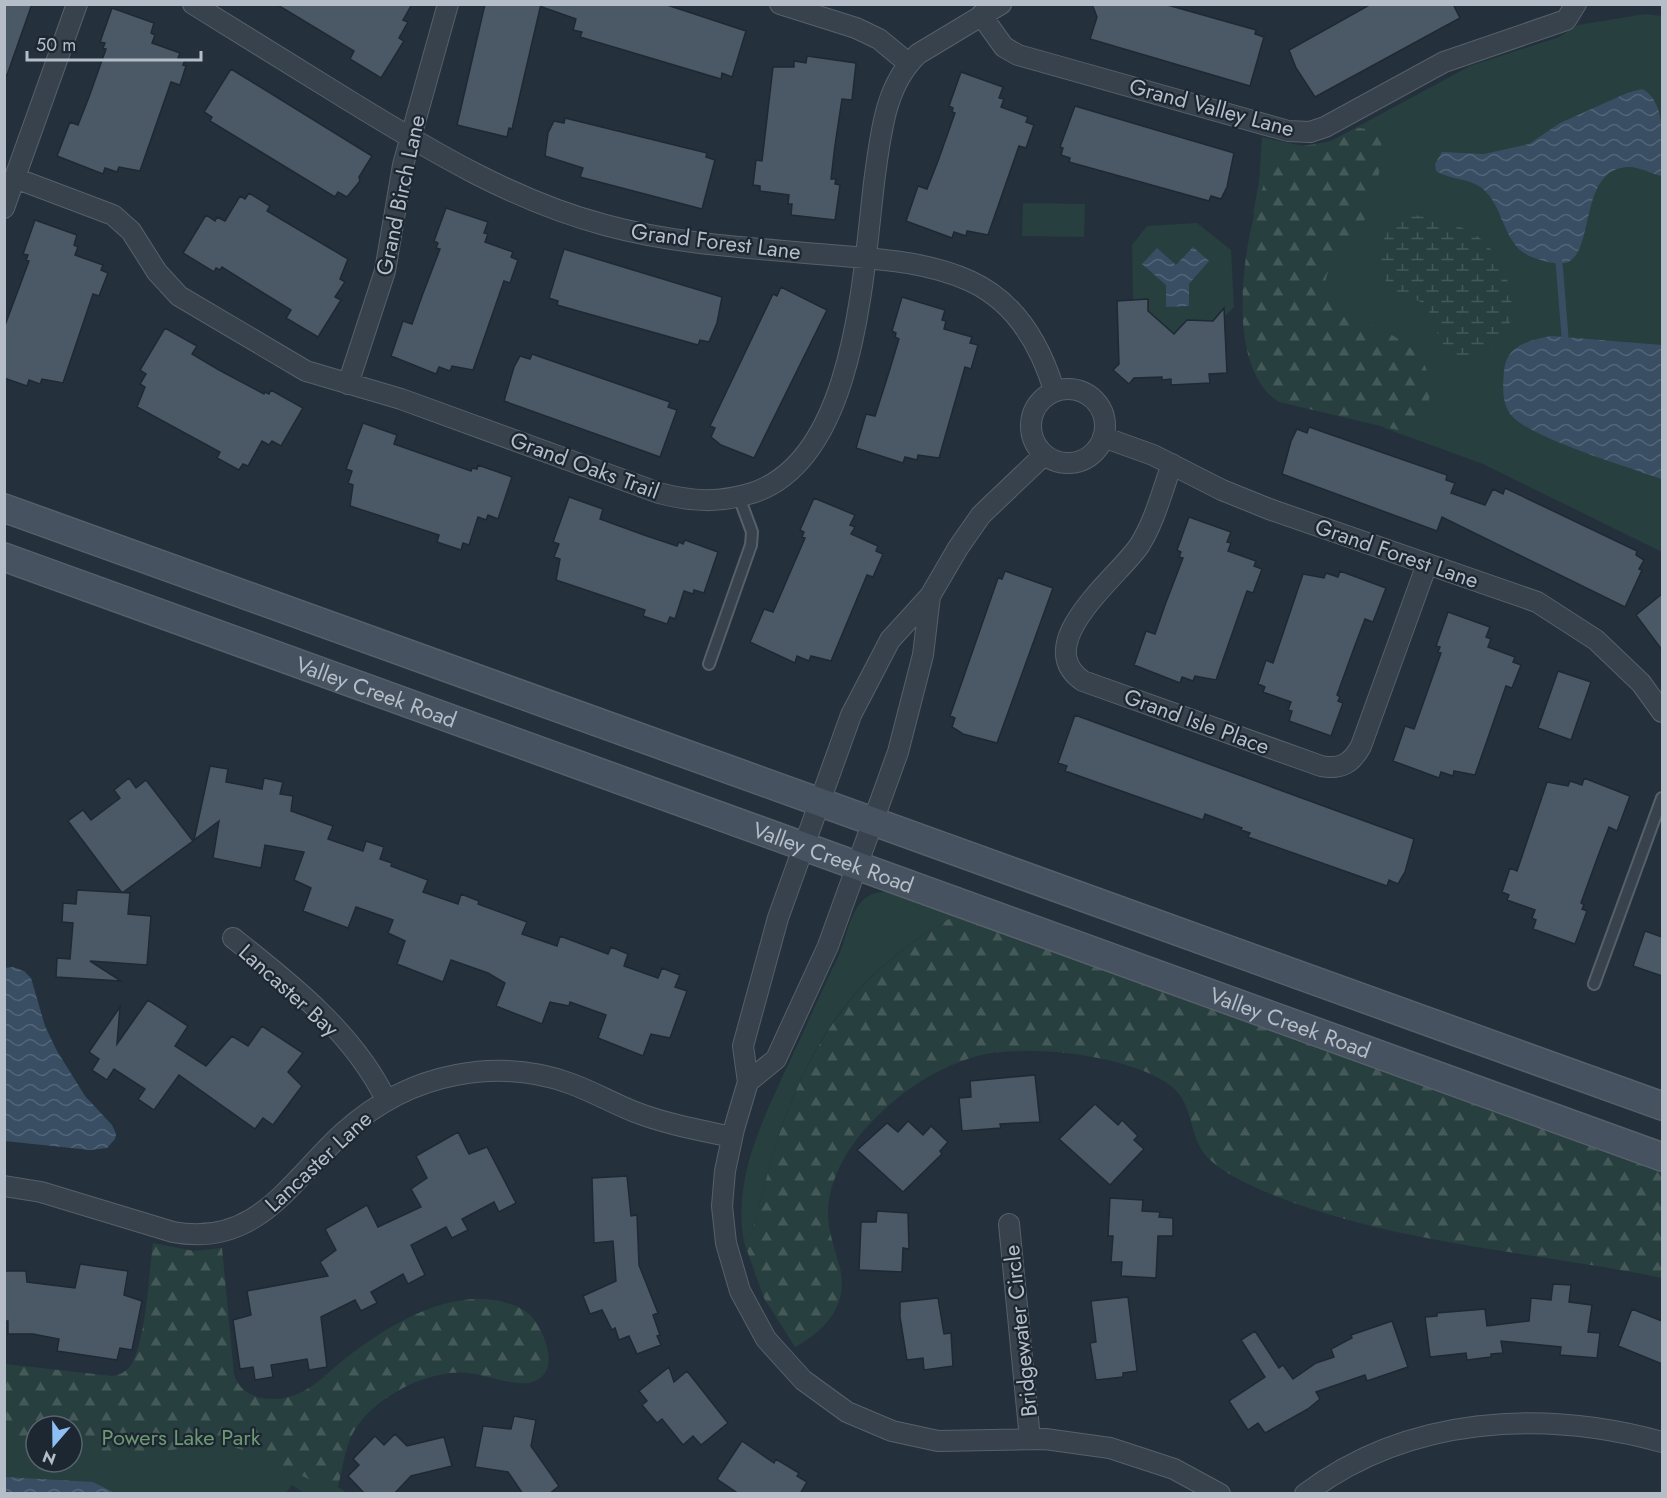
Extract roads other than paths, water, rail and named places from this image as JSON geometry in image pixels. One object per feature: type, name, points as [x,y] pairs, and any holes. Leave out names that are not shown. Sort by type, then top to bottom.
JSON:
[{"type":"main road","name":"Valley Creek Road","points":[[4,508],[1662,1106]]},
{"type":"main road","name":"Valley Creek Road","points":[[4,558],[1662,1157]]},
{"type":"street","points":[[4,208],[77,4]]},
{"type":"street","name":"Grand Forest Lane","points":[[193,4],[410,138],[501,187],[605,225],[695,243],[864,258],[927,267],[983,288],[1006,305],[1032,337],[1046,364],[1054,390]]},
{"type":"street","name":"Grand Birch Lane","points":[[348,384],[385,271],[397,195],[410,138],[448,4]]},
{"type":"street","points":[[780,4],[856,28],[879,39],[908,63],[928,46],[1001,4]]},
{"type":"street","name":"Grand Valley Lane","points":[[981,15],[1004,47],[1018,55],[1288,131],[1310,132],[1325,127],[1444,62],[1566,20],[1576,4]]},
{"type":"street","name":"Grand Oaks Trail","points":[[15,178],[112,215],[131,231],[157,272],[179,296],[306,371],[401,399],[684,500],[712,502],[739,497],[766,488],[787,476],[804,460],[818,439],[844,376],[852,345],[887,108],[908,63]]},
{"type":"street","points":[[1067,388],[1080,390],[1092,396],[1100,406],[1105,418],[1103,437],[1096,451],[1076,462],[1065,463],[1044,455],[1035,445],[1030,420],[1035,407],[1043,397],[1054,390],[1067,388]]},
{"type":"street","name":"Grand Forest Lane","points":[[1103,437],[1139,449],[1222,490],[1269,509],[1527,598],[1568,620],[1621,663],[1662,712]]},
{"type":"street","points":[[1044,455],[981,515],[958,548],[930,596],[890,640],[851,715],[772,938],[743,1046],[748,1082],[732,1137],[722,1206],[728,1253],[740,1291],[753,1319],[795,1372],[837,1406],[892,1431],[938,1441],[1030,1439],[1070,1441],[1125,1452],[1174,1469],[1220,1494]]},
{"type":"street","name":"Grand Isle Place","points":[[1172,464],[1144,537],[1133,554],[1093,597],[1073,630],[1066,651],[1066,662],[1073,674],[1083,681],[1321,766],[1334,768],[1346,765],[1361,746],[1427,564]]},
{"type":"street","points":[[748,1082],[776,1059],[825,954],[898,752],[923,655],[930,596]]},
{"type":"street","name":"Lancaster Bay","points":[[233,938],[276,972],[320,1012],[359,1058],[386,1100]]},
{"type":"street","name":"Lancaster Lane","points":[[4,1186],[42,1192],[173,1232],[195,1234],[219,1232],[243,1225],[262,1214],[344,1132],[386,1100],[421,1084],[456,1075],[517,1072],[561,1080],[651,1118],[732,1137]]},
{"type":"street","name":"Bridgewater Circle","points":[[1008,1224],[1030,1439]]},
{"type":"street","points":[[1305,1494],[1348,1465],[1386,1447],[1427,1435],[1468,1427],[1515,1423],[1576,1425],[1614,1430],[1662,1442]]},
{"type":"lane","points":[[709,664],[751,545],[752,532],[739,497]]},
{"type":"lane","points":[[1594,984],[1662,798]]},
{"type":"water","points":[[1642,89],[1650,95],[1660,115],[1663,140],[1662,176],[1627,167],[1612,171],[1601,181],[1594,195],[1582,243],[1576,255],[1568,262],[1536,259],[1522,252],[1515,245],[1496,206],[1483,189],[1478,185],[1436,171],[1435,164],[1442,152],[1484,154],[1529,144],[1560,123],[1627,93]]},
{"type":"water","points":[[1193,247],[1209,261],[1189,284],[1189,306],[1166,307],[1166,285],[1142,264],[1157,248],[1176,265]]},
{"type":"water","points":[[1551,336],[1662,345],[1662,479],[1558,442],[1521,424],[1511,415],[1504,399],[1503,388],[1504,371],[1509,355],[1520,345]]},
{"type":"water","points":[[13,967],[24,971],[31,978],[45,1026],[57,1051],[85,1096],[112,1125],[116,1134],[115,1139],[107,1148],[90,1150],[5,1141],[4,968]]},
{"type":"water","points":[[5,1477],[93,1482],[115,1493],[5,1493]]},
{"type":"waterway","points":[[1559,262],[1565,337]]},
{"type":"park label","name":"Powers Lake Park","points":[[181,1437]]}]
